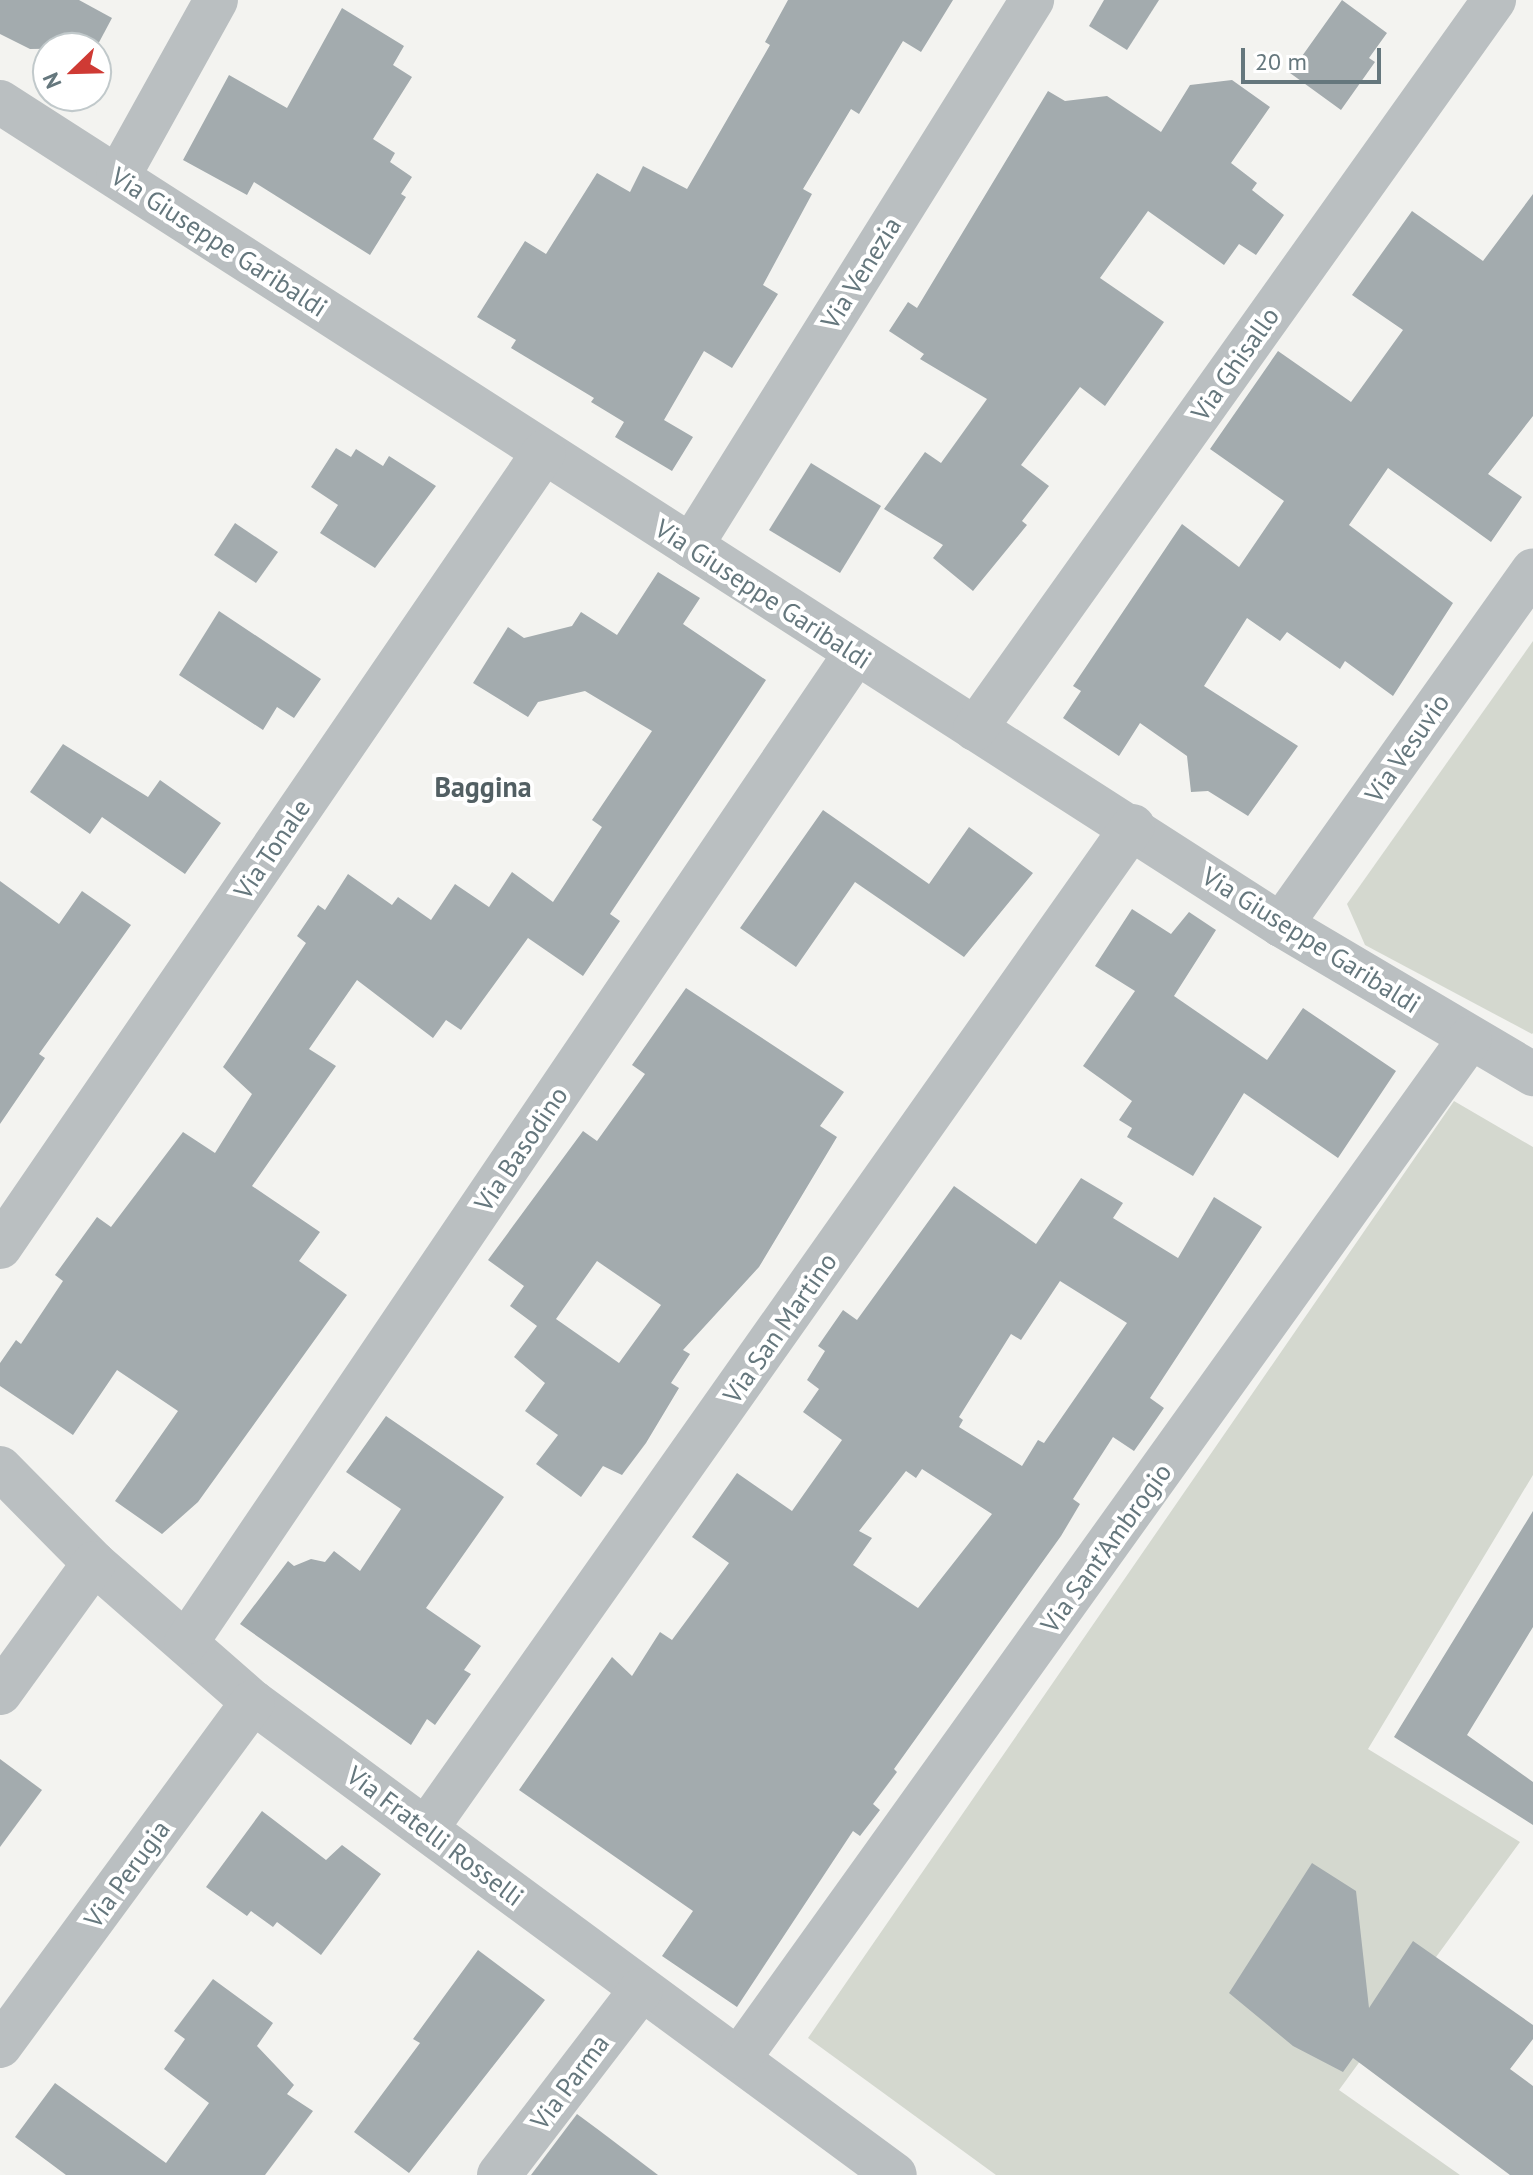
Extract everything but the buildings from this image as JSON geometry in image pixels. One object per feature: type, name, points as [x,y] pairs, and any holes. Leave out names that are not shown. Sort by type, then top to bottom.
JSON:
[{"type":"street","points":[[118,177],[216,0]]},
{"type":"street","name":"Via Venezia","points":[[691,546],[1032,0]]},
{"type":"street","name":"Via Ghisallo","points":[[975,729],[1494,0]]},
{"type":"street","name":"Via Giuseppe Garibaldi","points":[[0,102],[855,654],[1133,826],[1281,925],[1533,1074]]},
{"type":"street","name":"Via Tonale","points":[[0,1247],[544,452]]},
{"type":"street","name":"Via Vesuvio","points":[[1281,925],[1533,571]]},
{"type":"street","name":"Via Basodino","points":[[186,1643],[855,654]]},
{"type":"street","name":"Via San Martino","points":[[426,1829],[1133,826]]},
{"type":"street","name":"Via Sant'Ambrogio","points":[[740,2057],[1470,1038]]},
{"type":"street","name":"Via Fratelli Rosselli","points":[[0,1468],[94,1563],[253,1702],[641,1990],[740,2057],[895,2175]]},
{"type":"street","points":[[0,1693],[94,1563]]},
{"type":"street","name":"Via Perugia","points":[[0,2046],[253,1702]]},
{"type":"street","name":"Via Parma","points":[[499,2175],[641,1990]]},
{"type":"shaded area","points":[[1533,641],[1532,1034],[1365,945],[1347,904]]},
{"type":"shaded area","points":[[1454,1101],[1533,1147],[1533,1475],[1368,1749],[1520,1842],[1339,2090],[1460,2175],[996,2175],[808,2038]]},
{"type":"district","name":"Baggina","points":[[483,787]]}]
